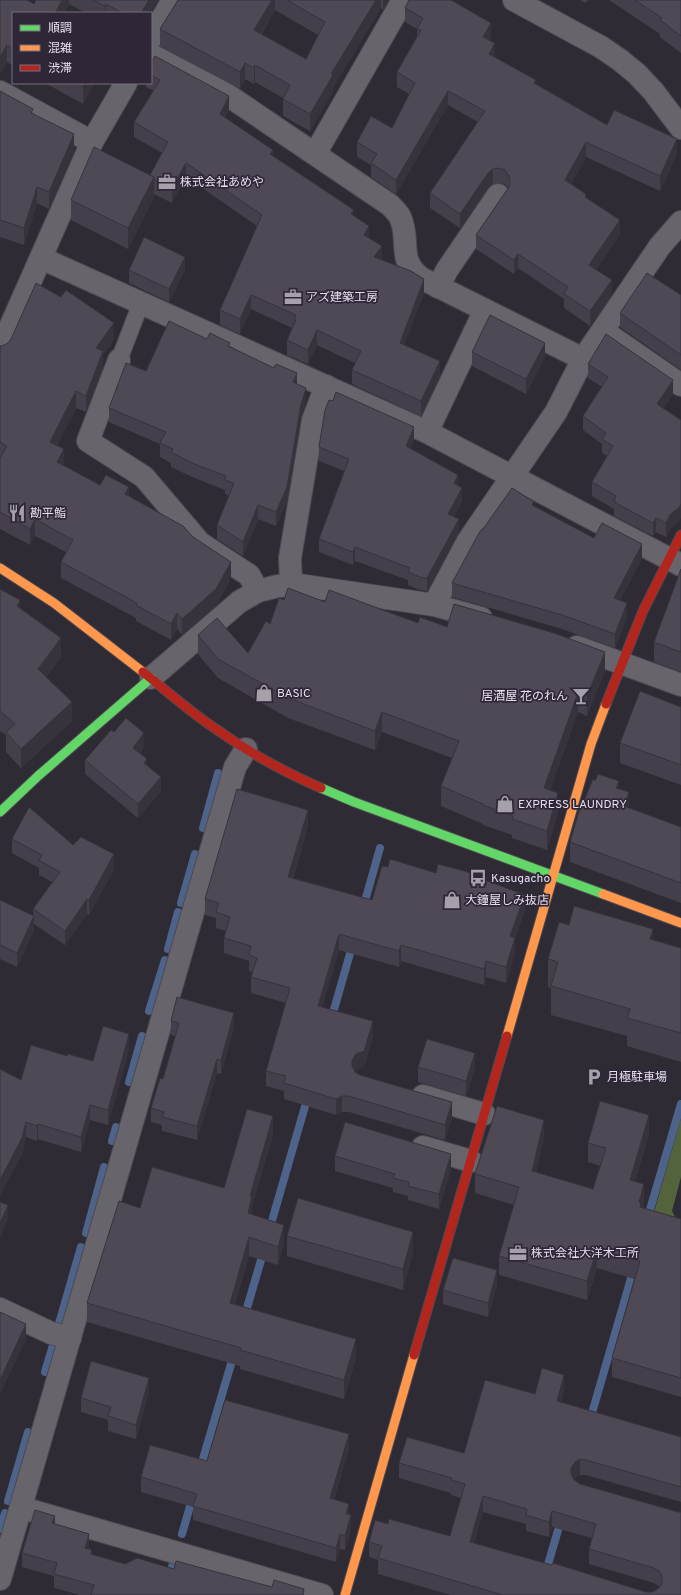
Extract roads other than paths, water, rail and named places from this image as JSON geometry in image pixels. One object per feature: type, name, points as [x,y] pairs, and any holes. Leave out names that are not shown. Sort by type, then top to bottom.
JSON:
[{"type":"street","points":[[152,36],[173,0]]},
{"type":"street","points":[[315,154],[403,0]]},
{"type":"street","points":[[514,0],[620,60],[638,74],[681,128]]},
{"type":"street","points":[[152,56],[226,94],[390,205],[396,211],[403,225],[406,257],[409,266],[421,278],[583,359]]},
{"type":"street","points":[[0,350],[92,142],[125,84]]},
{"type":"street","points":[[0,92],[92,142]]},
{"type":"street","points":[[438,287],[446,270],[498,195]]},
{"type":"street","points":[[434,605],[468,540],[556,412],[583,359],[660,246],[681,222]]},
{"type":"street","points":[[41,258],[426,432],[674,562]]},
{"type":"street","points":[[426,432],[484,310]]},
{"type":"street","points":[[603,331],[681,385]]},
{"type":"street","points":[[119,360],[88,441],[144,477],[200,543],[249,575],[258,591]]},
{"type":"street","points":[[291,585],[290,558],[313,420],[326,386]]},
{"type":"street","points":[[345,1595],[591,744],[621,663],[674,562],[681,536]]},
{"type":"street","points":[[0,568],[54,603],[215,729],[246,749],[296,777],[324,790],[681,923]]},
{"type":"street","points":[[0,812],[38,776],[239,602],[258,591],[278,586],[299,585],[434,605],[500,624]]},
{"type":"street","points":[[558,641],[681,685]]},
{"type":"street","points":[[0,1579],[235,767],[246,749]]},
{"type":"street","points":[[402,1090],[484,1114]]},
{"type":"street","points":[[404,1141],[470,1161]]},
{"type":"street","points":[[0,1309],[51,1333],[70,1338]]},
{"type":"street","points":[[21,1507],[322,1595]]},
{"type":"lane","points":[[119,360],[142,303]]},
{"type":"waterway","points":[[203,828],[218,773]]},
{"type":"waterway","points":[[363,908],[380,848]]},
{"type":"waterway","points":[[181,903],[195,854]]},
{"type":"waterway","points":[[168,949],[178,912]]},
{"type":"waterway","points":[[331,1020],[353,943]]},
{"type":"waterway","points":[[149,1011],[165,960]]},
{"type":"waterway","points":[[129,1082],[142,1036]]},
{"type":"waterway","points":[[269,1231],[308,1096]]},
{"type":"waterway","points":[[647,1220],[681,1104]]},
{"type":"waterway","points":[[112,1141],[116,1127]]},
{"type":"waterway","points":[[86,1233],[104,1167]]},
{"type":"waterway","points":[[58,1327],[81,1247]]},
{"type":"waterway","points":[[244,1318],[264,1250]]},
{"type":"waterway","points":[[590,1420],[634,1268]]},
{"type":"waterway","points":[[45,1372],[54,1342]]},
{"type":"waterway","points":[[200,1469],[234,1354]]},
{"type":"waterway","points":[[8,1501],[28,1432]]},
{"type":"waterway","points":[[182,1534],[193,1496]]},
{"type":"waterway","points":[[0,1529],[5,1513]]},
{"type":"waterway","points":[[539,1595],[561,1520]]},
{"type":"waterway","points":[[164,1595],[174,1560]]},
{"type":"place","name":"株式会社あめや","points":[[167,182]]},
{"type":"place","name":"アズ建築工房","points":[[293,297]]},
{"type":"place","name":"勘平鮨","points":[[17,513]]},
{"type":"place","name":"BASIC","points":[[264,693]]},
{"type":"place","name":"居酒屋 花のれん","points":[[581,696]]},
{"type":"place","name":"EXPRESS LAUNDRY","points":[[505,804]]},
{"type":"place","name":"Kasugacho","points":[[478,878]]},
{"type":"place","name":"大鐘屋しみ抜店","points":[[452,900]]},
{"type":"place","name":"月極駐車場","points":[[594,1077]]},
{"type":"place","name":"株式会社大洋木工所","points":[[518,1253]]}]
